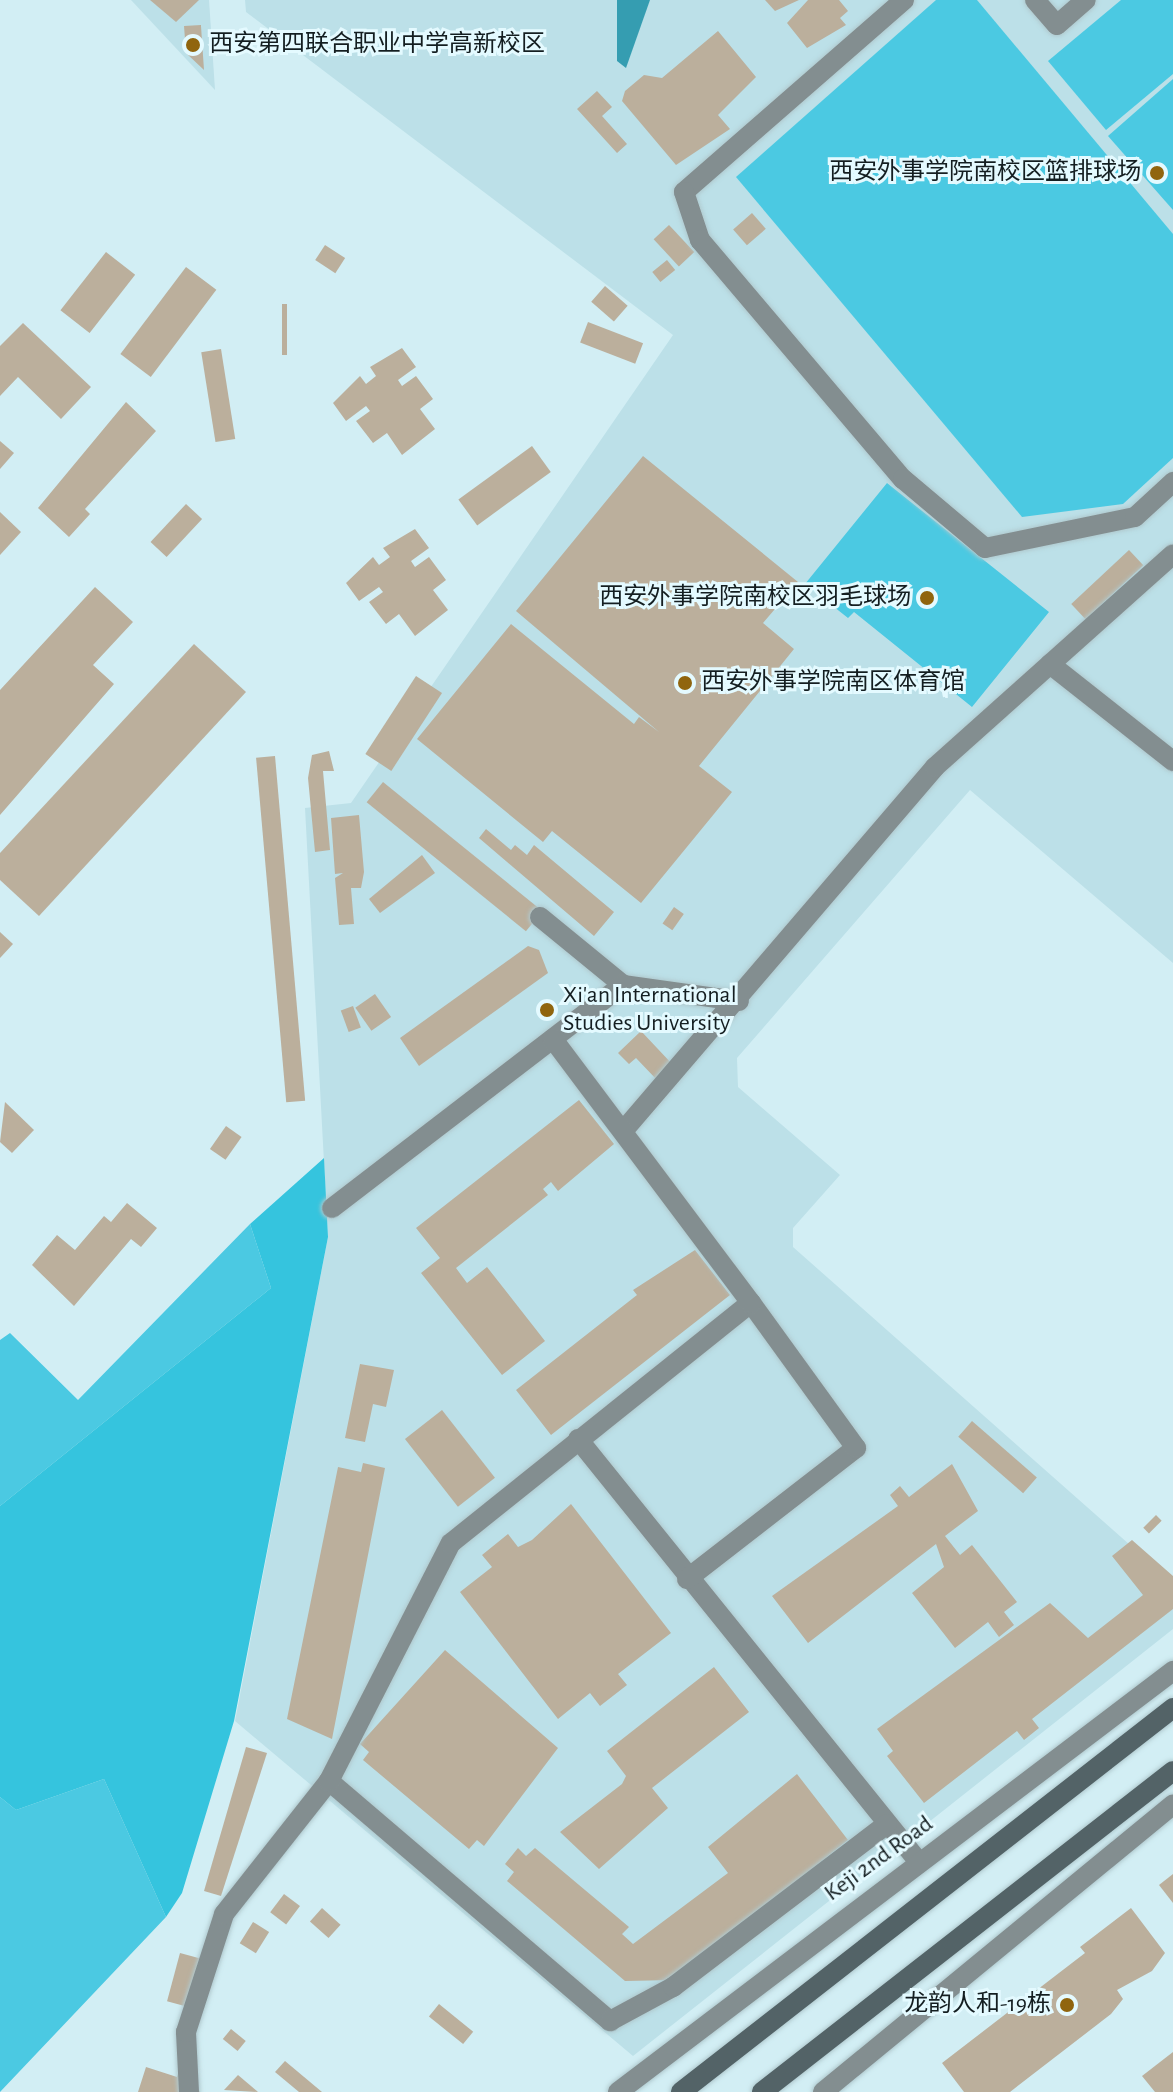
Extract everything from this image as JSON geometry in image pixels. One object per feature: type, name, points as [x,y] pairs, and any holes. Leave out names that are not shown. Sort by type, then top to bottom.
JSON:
[{"type":"main road","points":[[681,2092],[1173,1708]]},
{"type":"main road","points":[[762,2092],[1173,1771]]},
{"type":"street","points":[[904,0],[684,192],[700,240],[903,479],[985,548],[1135,517],[1173,482]]},
{"type":"street","points":[[1035,0],[1057,25],[1086,0]]},
{"type":"street","points":[[624,1130],[739,1001],[935,767],[1173,554]]},
{"type":"street","points":[[1050,664],[1173,761]]},
{"type":"street","points":[[540,917],[623,985],[739,1001]]},
{"type":"street","points":[[332,1208],[623,985]]},
{"type":"street","points":[[553,1039],[624,1130],[856,1448],[687,1579]]},
{"type":"street","points":[[189,2092],[186,2032],[224,1914],[329,1781],[451,1543],[751,1303]]},
{"type":"street","points":[[578,1439],[687,1579],[918,1861]]},
{"type":"street","name":"Keji 2nd Road","points":[[618,2092],[918,1861],[1173,1671]]},
{"type":"street","points":[[329,1781],[610,2021],[673,1987],[887,1824]]},
{"type":"street","points":[[823,2092],[1173,1805]]},
{"type":"shaded area","name":"西安第四联合职业中学高新校区","points":[[131,0],[209,0],[215,90]]},
{"type":"shaded area","name":"Xi'an International Studies University","points":[[245,0],[1173,0],[1173,963],[970,790],[737,1058],[738,1087],[840,1175],[793,1228],[793,1247],[1173,1583],[1173,1629],[633,2056],[235,1721],[328,1237],[305,808],[351,803],[673,335],[246,12]]},
{"type":"shaded area","points":[[617,0],[650,0],[626,68],[617,61]]},
{"type":"shaded area","points":[[936,0],[977,0],[1173,234],[1173,458],[1123,504],[1022,517],[736,177]]},
{"type":"shaded area","points":[[1121,0],[1173,0],[1173,74],[1106,130],[1048,61]]},
{"type":"shaded area","name":"西安外事学院南校区篮排球场","points":[[1173,79],[1173,210],[1108,136]]},
{"type":"shaded area","name":"西安外事学院南校区羽毛球场","points":[[887,483],[1049,612],[972,707],[854,612],[848,618],[805,584]]},
{"type":"shaded area","points":[[324,1158],[328,1237],[234,1721],[182,1893],[166,1917],[104,1779],[16,1810],[0,1797],[0,1506],[271,1288],[250,1224]]},
{"type":"shaded area","points":[[250,1224],[271,1288],[0,1506],[0,1340],[10,1333],[78,1400]]},
{"type":"shaded area","points":[[104,1779],[166,1917],[0,2092],[0,1797],[16,1810]]},
{"type":"building","points":[[150,0],[199,0],[176,22]]},
{"type":"building","points":[[765,0],[799,0],[775,11]]},
{"type":"building","points":[[808,0],[839,0],[848,11],[840,18],[846,25],[807,48],[787,23]]},
{"type":"building","points":[[201,25],[204,70],[186,53],[184,26]]},
{"type":"building","points":[[718,31],[756,77],[718,115],[730,129],[676,165],[622,101],[625,91],[644,75],[662,78]]},
{"type":"building","points":[[597,91],[612,107],[602,116],[627,144],[617,153],[577,109]]},
{"type":"building","points":[[752,213],[766,229],[747,245],[733,229]]},
{"type":"building","points":[[669,225],[694,252],[679,266],[654,239]]},
{"type":"building","points":[[325,245],[345,258],[335,273],[315,260]]},
{"type":"building","points":[[106,252],[135,275],[90,333],[60,310]]},
{"type":"building","points":[[667,260],[675,270],[660,282],[652,272]]},
{"type":"building","points":[[186,267],[216,290],[151,377],[120,354]]},
{"type":"building","points":[[605,286],[628,306],[614,322],[591,302]]},
{"type":"building","points":[[282,304],[287,304],[287,355],[282,355]]},
{"type":"building","points":[[588,322],[643,343],[635,364],[580,343]]},
{"type":"building","points":[[23,323],[91,387],[61,419],[18,377],[0,396],[0,346]]},
{"type":"building","points":[[402,348],[416,367],[398,380],[402,386],[416,376],[433,399],[420,409],[435,429],[402,455],[387,433],[373,443],[356,421],[370,411],[366,406],[346,421],[333,403],[360,376],[366,384],[376,376],[370,367]]},
{"type":"building","points":[[221,349],[235,439],[215,442],[201,352]]},
{"type":"building","points":[[126,402],[156,431],[85,509],[90,514],[69,537],[38,508]]},
{"type":"building","points":[[0,441],[14,453],[0,469]]},
{"type":"building","points":[[532,446],[551,472],[477,525],[458,499]]},
{"type":"building","name":"西安外事学院南区体育馆","points":[[643,456],[798,582],[763,623],[794,649],[699,766],[732,792],[641,903],[552,831],[543,842],[417,739],[511,624],[634,724],[639,717],[659,732],[516,611]]},
{"type":"building","points":[[186,504],[202,519],[167,557],[151,542]]},
{"type":"building","points":[[0,512],[21,532],[0,555]]},
{"type":"building","points":[[415,529],[429,548],[411,561],[415,567],[429,557],[446,580],[433,590],[448,610],[415,636],[399,614],[386,624],[369,602],[383,592],[379,587],[359,601],[346,583],[373,557],[379,565],[390,557],[383,548]]},
{"type":"building","points":[[1129,550],[1143,565],[1086,619],[1071,604]]},
{"type":"building","points":[[95,587],[133,622],[93,665],[114,684],[0,815],[0,690]]},
{"type":"building","points":[[194,644],[246,692],[39,916],[0,880],[0,853]]},
{"type":"building","points":[[416,676],[442,693],[391,771],[365,754]]},
{"type":"building","points":[[329,751],[334,771],[323,771],[330,850],[315,852],[308,778],[312,755]]},
{"type":"building","points":[[275,756],[305,1101],[286,1102],[256,758]]},
{"type":"building","points":[[383,782],[542,911],[526,931],[367,802]]},
{"type":"building","points":[[359,815],[364,872],[361,888],[351,888],[354,924],[339,925],[335,878],[343,873],[335,874],[331,818]]},
{"type":"building","points":[[486,829],[511,850],[515,845],[527,855],[534,845],[614,912],[594,936],[479,838]]},
{"type":"building","points":[[422,855],[435,873],[380,913],[369,899]]},
{"type":"building","points":[[674,907],[684,914],[672,930],[663,923]]},
{"type":"building","points":[[0,932],[13,944],[0,958]]},
{"type":"building","points":[[528,946],[539,950],[548,973],[419,1066],[400,1038]]},
{"type":"building","points":[[375,994],[391,1017],[371,1031],[355,1008]]},
{"type":"building","points":[[353,1006],[361,1028],[349,1032],[341,1010]]},
{"type":"building","points":[[641,1031],[673,1065],[657,1080],[636,1058],[629,1064],[618,1053]]},
{"type":"building","points":[[579,1100],[614,1144],[558,1191],[551,1182],[543,1189],[548,1195],[456,1268],[467,1283],[487,1267],[545,1341],[502,1375],[421,1273],[440,1258],[416,1228]]},
{"type":"building","points":[[5,1102],[34,1130],[12,1153],[0,1142]]},
{"type":"building","points":[[226,1126],[242,1137],[226,1160],[210,1149]]},
{"type":"building","points":[[127,1203],[157,1228],[141,1247],[131,1239],[74,1306],[32,1265],[57,1235],[75,1250],[104,1216],[111,1222]]},
{"type":"building","points":[[695,1250],[730,1295],[551,1435],[516,1390],[637,1295],[633,1290]]},
{"type":"building","points":[[360,1364],[394,1370],[386,1407],[373,1404],[365,1442],[345,1438]]},
{"type":"building","points":[[442,1410],[495,1478],[458,1507],[405,1439]]},
{"type":"building","points":[[972,1421],[1037,1477],[1023,1493],[958,1437]]},
{"type":"building","points":[[363,1463],[385,1468],[332,1739],[287,1719],[338,1467],[361,1472]]},
{"type":"building","points":[[952,1464],[978,1511],[945,1536],[960,1555],[972,1545],[1017,1602],[1004,1612],[1014,1625],[999,1637],[988,1622],[955,1648],[912,1593],[944,1567],[936,1544],[808,1643],[772,1596],[898,1506],[890,1495],[900,1486],[909,1497]]},
{"type":"building","points":[[571,1504],[671,1633],[618,1674],[627,1685],[600,1706],[590,1693],[558,1719],[460,1592],[492,1567],[482,1555],[508,1534],[518,1547],[532,1540]]},
{"type":"building","points":[[1156,1515],[1162,1521],[1149,1533],[1143,1528]]},
{"type":"building","points":[[1132,1540],[1173,1576],[1173,1609],[1032,1719],[1039,1728],[1024,1740],[1017,1731],[924,1803],[887,1756],[893,1751],[877,1729],[1050,1603],[1088,1638],[1143,1595],[1112,1556]]},
{"type":"building","points":[[445,1650],[558,1748],[484,1846],[477,1840],[469,1849],[363,1760],[369,1752],[360,1744]]},
{"type":"building","points":[[714,1667],[749,1712],[652,1788],[668,1808],[599,1869],[560,1832],[622,1784],[626,1776],[607,1751]]},
{"type":"building","points":[[246,1747],[267,1753],[221,1896],[204,1891]]},
{"type":"building","points":[[797,1774],[848,1840],[674,1980],[625,1981],[507,1881],[514,1872],[505,1864],[518,1848],[526,1856],[535,1848],[629,1927],[622,1934],[633,1944],[728,1873],[708,1847]]},
{"type":"building","points":[[1173,1874],[1173,1903],[1159,1885]]},
{"type":"building","points":[[284,1894],[300,1906],[286,1924],[270,1912]]},
{"type":"building","points":[[322,1908],[341,1925],[329,1938],[310,1921]]},
{"type":"building","name":"龙韵人和-19栋","points":[[1131,1908],[1165,1953],[1152,1971],[1117,1990],[1123,1999],[1111,2014],[1010,2092],[964,2092],[942,2063],[1085,1953],[1080,1947]]},
{"type":"building","points":[[253,1922],[269,1932],[256,1953],[240,1943]]},
{"type":"building","points":[[180,1953],[199,1958],[186,2006],[167,2001]]},
{"type":"building","points":[[439,2004],[473,2032],[463,2044],[429,2016]]},
{"type":"building","points":[[231,2029],[246,2041],[238,2051],[223,2039]]},
{"type":"building","points":[[1173,2052],[1173,2092],[1155,2092],[1142,2076]]},
{"type":"building","points":[[285,2061],[322,2092],[299,2092],[275,2072]]},
{"type":"building","points":[[181,2065],[200,2092],[138,2092],[146,2067],[177,2077]]},
{"type":"building","points":[[238,2075],[258,2092],[224,2090]]},
{"type":"place","name":"西安第四联合职业中学高新校区","points":[[193,45]]},
{"type":"place","name":"西安外事学院南校区篮排球场","points":[[1157,173]]},
{"type":"place","name":"西安外事学院南校区羽毛球场","points":[[927,598]]},
{"type":"place","name":"西安外事学院南区体育馆","points":[[685,683]]},
{"type":"place","name":"Xi'an International Studies University","points":[[547,1010]]},
{"type":"place","name":"龙韵人和-19栋","points":[[1067,2005]]}]
